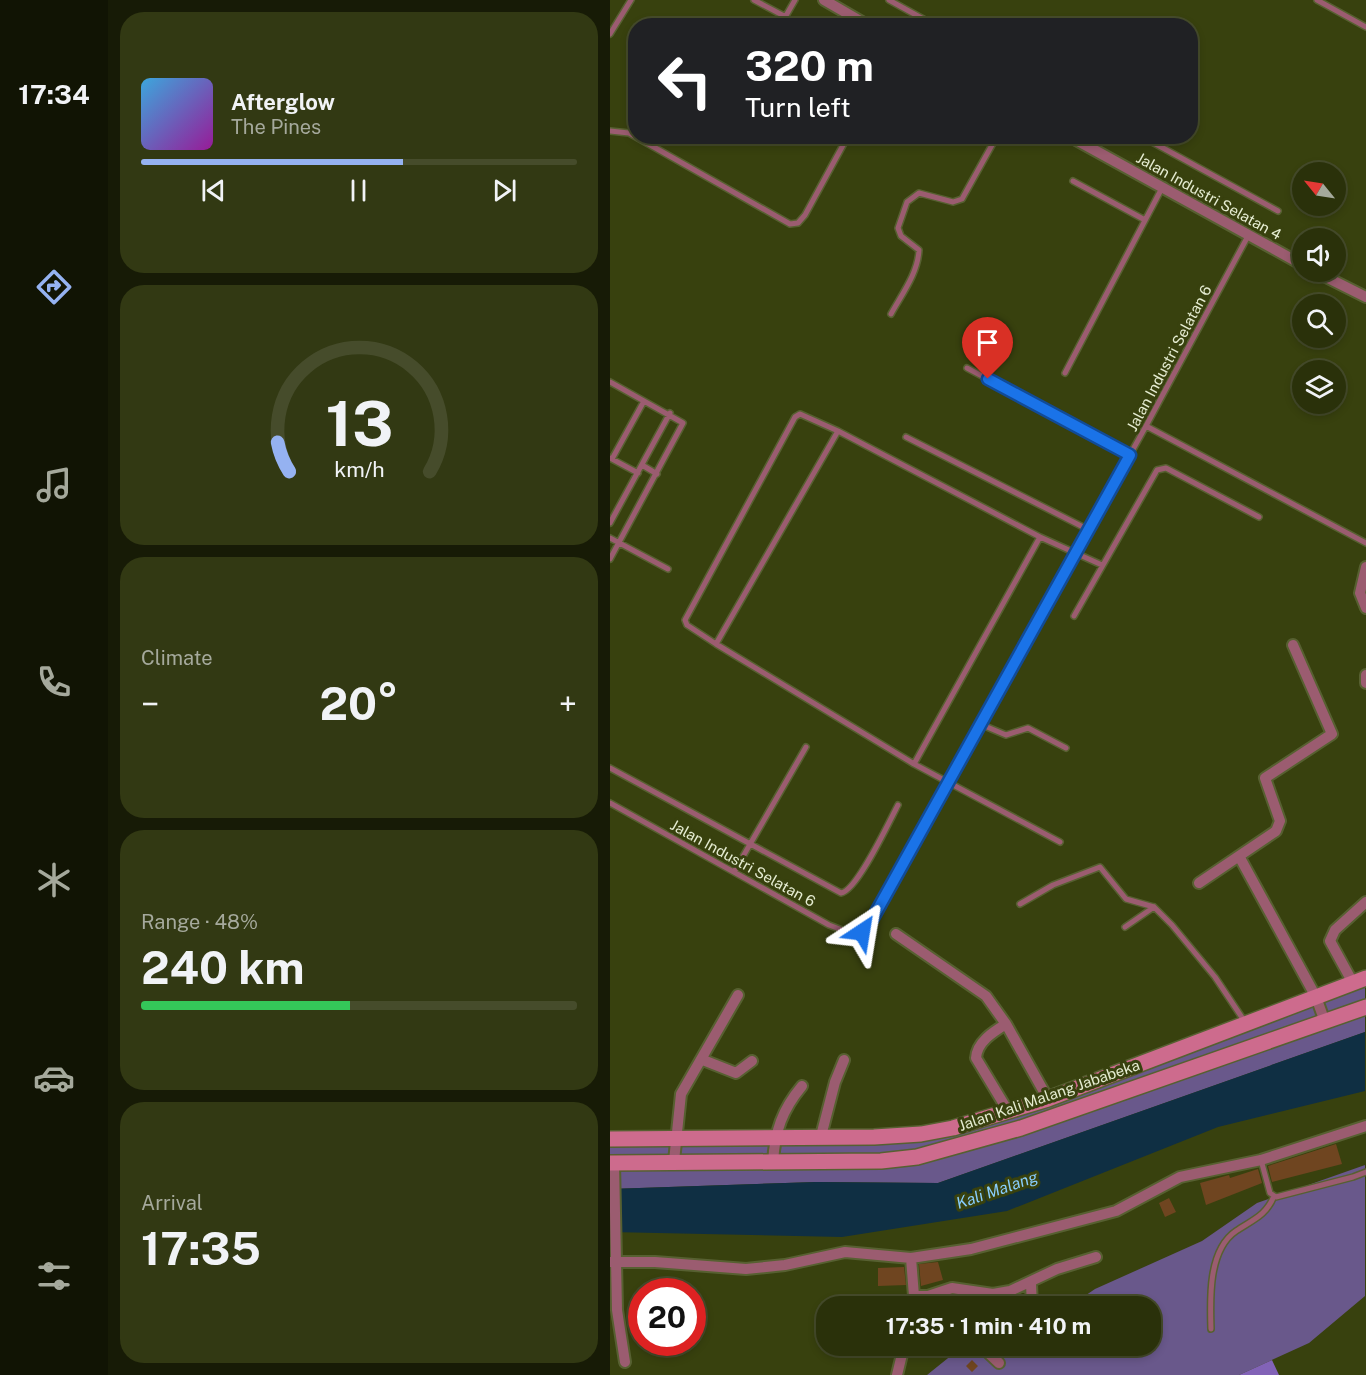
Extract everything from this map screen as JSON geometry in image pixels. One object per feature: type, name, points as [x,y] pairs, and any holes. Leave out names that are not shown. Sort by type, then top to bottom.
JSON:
[{"type":"main road","name":"Jalan Kali Malang Jababeka","points":[[610,1139],[921,1134],[1048,1099],[1359,981]]},
{"type":"main road","name":"Jalan Kali Malang Jababeka","points":[[612,1163],[881,1161],[917,1157],[1021,1128],[1366,1008]]},
{"type":"street","points":[[824,0],[856,18]]},
{"type":"street","name":"Jalan Industri Selatan 4","points":[[1083,144],[1292,259]]},
{"type":"street","points":[[1336,282],[1366,297]]},
{"type":"street","points":[[1366,567],[1360,593],[1366,608]]},
{"type":"street","points":[[1199,883],[1276,831],[1281,824],[1264,781],[1266,777],[1332,734],[1293,645]]},
{"type":"street","points":[[1366,675],[1366,684]]},
{"type":"street","points":[[1239,856],[1316,997],[1325,1022]]},
{"type":"street","points":[[1359,981],[1330,941],[1335,930],[1366,902]]},
{"type":"street","points":[[896,934],[986,996],[1006,1024],[1048,1099]]},
{"type":"street","points":[[674,1161],[674,1138],[682,1094],[738,995]]},
{"type":"street","points":[[1006,1024],[986,1039],[979,1047],[976,1058],[1008,1111]]},
{"type":"street","points":[[703,1060],[736,1073],[752,1061]]},
{"type":"street","points":[[821,1136],[835,1082],[844,1060]]},
{"type":"street","points":[[773,1162],[775,1136],[784,1108],[802,1086]]},
{"type":"street","points":[[615,1258],[745,1269],[786,1265],[846,1252],[911,1258],[971,1249],[1116,1210],[1180,1177],[1261,1160],[1366,1126]]},
{"type":"street","points":[[612,1163],[616,1185],[615,1258],[618,1310],[625,1362]]},
{"type":"street","points":[[928,1296],[957,1288],[995,1294],[1031,1284],[1057,1269],[1096,1257]]},
{"type":"street","points":[[911,1258],[914,1296]]},
{"type":"street","points":[[1031,1284],[1032,1296]]},
{"type":"street","points":[[610,1338],[622,1336]]},
{"type":"street","points":[[897,1375],[902,1356]]},
{"type":"lane","points":[[610,34],[631,0]]},
{"type":"lane","points":[[754,0],[789,18]]},
{"type":"lane","points":[[785,16],[795,0]]},
{"type":"lane","points":[[889,0],[922,18]]},
{"type":"lane","points":[[1317,0],[1366,27]]},
{"type":"lane","points":[[610,131],[628,134]]},
{"type":"lane","points":[[648,144],[790,224],[798,223],[805,216],[844,144]]},
{"type":"lane","points":[[890,314],[908,283],[919,257],[919,250],[901,236],[898,228],[907,202],[919,193],[953,202],[962,199],[993,144]]},
{"type":"lane","points":[[1156,144],[1278,211]]},
{"type":"lane","points":[[1073,181],[1145,220]]},
{"type":"lane","points":[[1064,373],[1162,188]]},
{"type":"lane","name":"Jalan Industri Selatan 6","points":[[610,803],[829,925],[850,933],[860,933],[869,925],[1147,426],[1248,236]]},
{"type":"lane","points":[[967,368],[1130,455]]},
{"type":"lane","points":[[610,382],[670,413],[683,423],[610,559]]},
{"type":"lane","points":[[638,472],[611,459],[644,401]]},
{"type":"lane","points":[[610,523],[670,413]]},
{"type":"lane","points":[[1060,842],[914,764],[716,644],[687,625],[686,615],[795,417],[799,414],[838,431],[1040,537],[1102,565]]},
{"type":"lane","points":[[1147,426],[1366,543]]},
{"type":"lane","points":[[716,644],[838,431]]},
{"type":"lane","points":[[906,437],[1088,530]]},
{"type":"lane","points":[[642,465],[657,474]]},
{"type":"lane","points":[[1074,616],[1157,470],[1162,467],[1259,517]]},
{"type":"lane","points":[[914,764],[1040,537]]},
{"type":"lane","points":[[610,538],[668,569]]},
{"type":"lane","points":[[980,724],[1006,735],[1028,728],[1066,748]]},
{"type":"lane","points":[[734,872],[752,845],[806,747]]},
{"type":"lane","points":[[610,768],[843,894],[849,890],[858,877],[898,805]]},
{"type":"lane","points":[[1020,904],[1052,885],[1098,866],[1126,899],[1154,907],[1215,977],[1246,1023]]},
{"type":"lane","points":[[1124,927],[1154,907]]},
{"type":"lane","points":[[1261,1160],[1268,1188],[1274,1196]]},
{"type":"lane","points":[[1274,1196],[1294,1194],[1366,1172]]},
{"type":"lane","points":[[1211,1329],[1212,1282],[1223,1249],[1233,1233],[1266,1211],[1274,1196]]},
{"type":"shaded area","points":[[1365,978],[1365,1032],[938,1183],[816,1182],[610,1189],[610,1139],[953,1128]]},
{"type":"shaded area","points":[[1365,1165],[1365,1296],[1309,1343],[1239,1375],[927,1375],[951,1356],[987,1356],[994,1359],[999,1356],[1161,1356],[1161,1296],[1085,1296],[1095,1289],[1202,1241],[1257,1203]]},
{"type":"shaded area","points":[[1272,1360],[1279,1375],[1239,1375]]},
{"type":"water","name":"Kali Malang","points":[[1365,1032],[1365,1091],[1218,1127],[1007,1211],[842,1237],[610,1232],[610,1189],[816,1182],[938,1183]]},
{"type":"building","points":[[1336,1144],[1342,1164],[1272,1182],[1268,1166]]},
{"type":"building","points":[[1258,1169],[1262,1183],[1206,1205],[1200,1183],[1229,1175],[1230,1178]]},
{"type":"building","points":[[1169,1198],[1176,1212],[1165,1217],[1159,1203]]},
{"type":"building","points":[[938,1262],[943,1280],[921,1286],[919,1264]]},
{"type":"building","points":[[904,1267],[906,1285],[878,1286],[878,1268]]},
{"type":"building","points":[[972,1360],[978,1366],[972,1372],[966,1366]]},
{"type":"route","points":[[862,932],[869,925],[1130,455],[988,379]]}]
